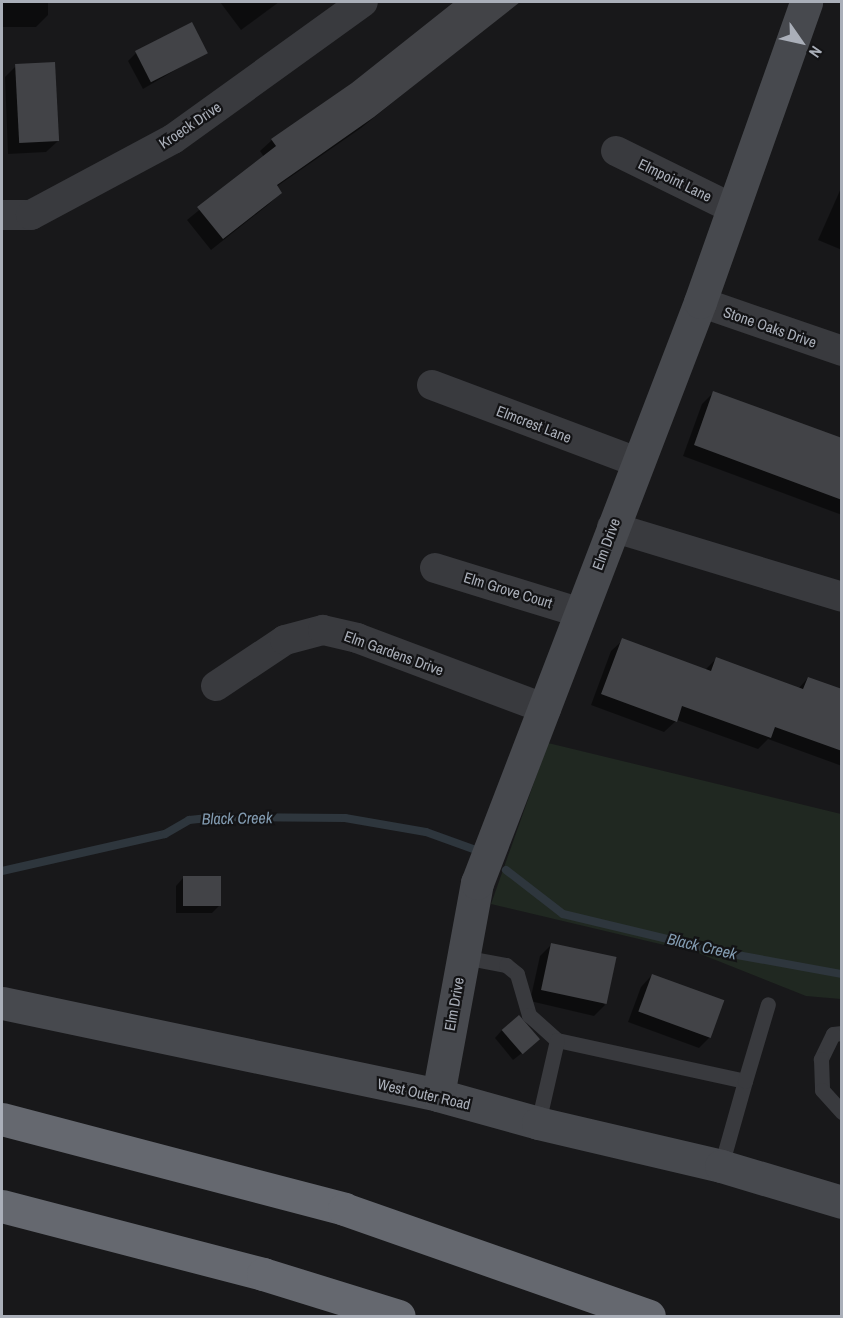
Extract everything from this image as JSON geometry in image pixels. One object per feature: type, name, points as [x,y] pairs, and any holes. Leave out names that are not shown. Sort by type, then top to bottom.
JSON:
[{"type":"highway","points":[[2,1119],[344,1209],[649,1317]]},
{"type":"highway","points":[[2,1206],[263,1274],[399,1317]]},
{"type":"street","name":"Kroeck Drive","points":[[2,215],[31,215],[173,139],[363,2]]},
{"type":"street","name":"Elm Drive","points":[[438,1095],[477,883],[546,709],[612,527],[700,303],[806,2]]},
{"type":"street","name":"Elmpoint Lane","points":[[616,151],[734,209]]},
{"type":"street","name":"Stone Oaks Drive","points":[[700,303],[842,351]]},
{"type":"street","name":"Elmcrest Lane","points":[[432,385],[637,462]]},
{"type":"street","points":[[612,527],[842,597]]},
{"type":"street","name":"Elm Grove Court","points":[[435,568],[581,613]]},
{"type":"street","name":"Elm Gardens Drive","points":[[216,686],[285,640],[323,630],[357,638],[546,709]]},
{"type":"street","name":"West Outer Road","points":[[2,1002],[438,1095],[538,1124],[721,1166],[842,1202]]},
{"type":"lane","points":[[463,957],[506,965],[517,974],[529,1015],[557,1040],[745,1081]]},
{"type":"lane","points":[[721,1166],[768,1004]]},
{"type":"lane","points":[[842,1033],[833,1034],[821,1059],[822,1090],[842,1112]]},
{"type":"lane","points":[[538,1124],[557,1040]]},
{"type":"shaded area","points":[[548,743],[841,814],[841,999],[806,996],[698,953],[491,904]]},
{"type":"building","points":[[454,2],[520,2],[374,117],[277,185],[282,193],[223,239],[197,207],[276,146],[271,139],[352,83]]},
{"type":"building","points":[[192,22],[208,53],[151,82],[135,51]]},
{"type":"building","points":[[55,62],[59,141],[19,143],[15,64]]},
{"type":"building","points":[[713,391],[842,438],[842,500],[694,445]]},
{"type":"building","points":[[622,638],[711,671],[716,657],[803,689],[808,677],[842,689],[842,751],[775,727],[771,738],[682,706],[677,722],[601,694]]},
{"type":"building","points":[[183,876],[221,876],[221,906],[183,906]]},
{"type":"building","points":[[551,943],[617,957],[607,1004],[541,990]]},
{"type":"building","points":[[652,974],[724,1000],[711,1038],[638,1012]]},
{"type":"building","points":[[519,1015],[540,1039],[523,1054],[502,1030]]},
{"type":"waterway","name":"Black Creek","points":[[2,871],[165,834],[189,820],[216,817],[345,818],[426,832],[476,850]]},
{"type":"waterway","name":"Black Creek","points":[[506,870],[563,914],[726,953],[842,974]]}]
